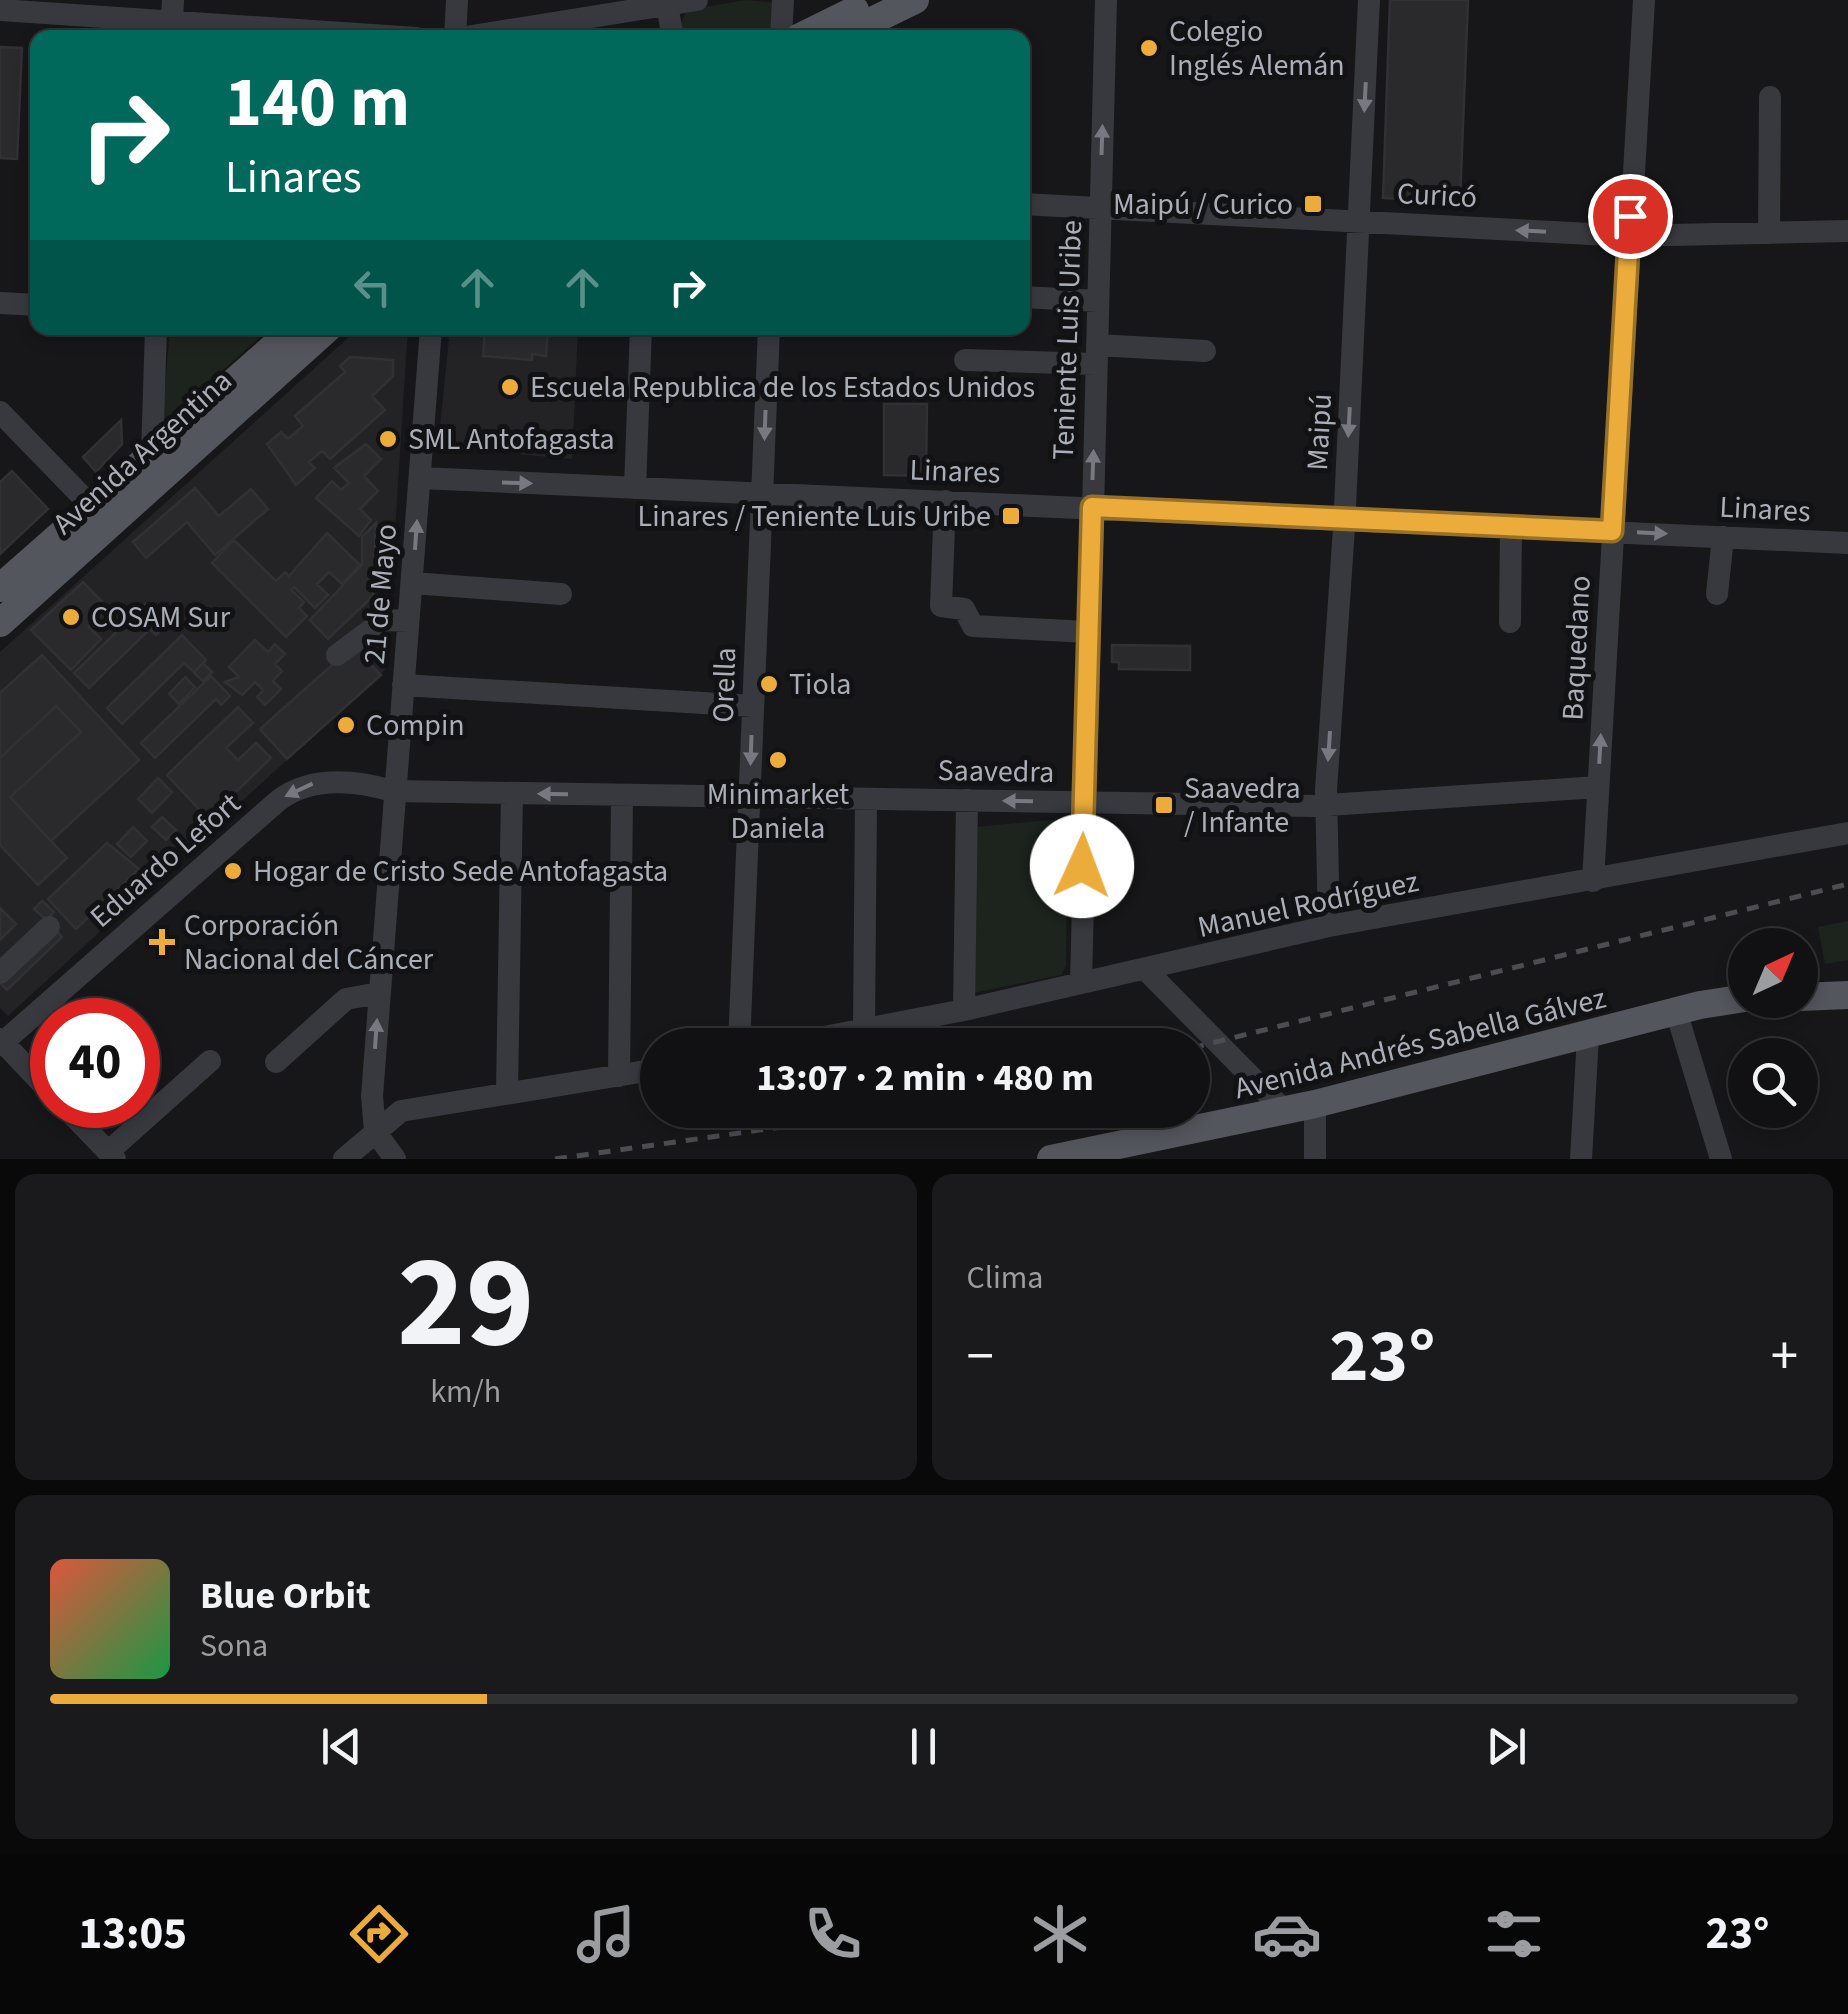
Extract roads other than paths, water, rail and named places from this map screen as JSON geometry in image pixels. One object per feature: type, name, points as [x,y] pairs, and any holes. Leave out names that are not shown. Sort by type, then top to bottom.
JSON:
[{"type":"main road","points":[[814,30],[874,0]]},
{"type":"main road","points":[[853,30],[915,0]]},
{"type":"main road","name":"Avenida Argentina","points":[[0,624],[101,516],[152,453],[286,335]]},
{"type":"main road","name":"Avenida Argentina","points":[[0,588],[101,516],[320,335]]},
{"type":"main road","points":[[1818,996],[1848,995]]},
{"type":"main road","name":"Avenida Andrés Sabella Gálvez","points":[[1069,1157],[1314,1104],[1728,1001]]},
{"type":"street","points":[[457,30],[458,0]]},
{"type":"street","points":[[508,30],[696,0]]},
{"type":"street","points":[[781,30],[782,0]]},
{"type":"street","name":"Teniente Luis Uribe","points":[[1081,982],[1106,0]]},
{"type":"street","name":"Maipú","points":[[1329,926],[1326,806],[1345,518],[1369,0]]},
{"type":"street","name":"Baquedano","points":[[1592,881],[1644,0]]},
{"type":"street","points":[[667,5],[672,30]]},
{"type":"street","points":[[0,10],[308,30]]},
{"type":"street","points":[[1769,233],[1770,97]]},
{"type":"street","name":"Curicó","points":[[1030,204],[1629,236],[1848,231]]},
{"type":"street","points":[[1030,297],[1098,301]]},
{"type":"street","points":[[0,303],[30,305]]},
{"type":"street","points":[[152,453],[156,335]]},
{"type":"street","name":"21 de Mayo","points":[[376,1131],[372,1096],[379,993],[430,335]]},
{"type":"street","points":[[635,488],[641,335]]},
{"type":"street","name":"Orella","points":[[740,1028],[768,335]]},
{"type":"street","points":[[965,360],[1206,351]]},
{"type":"street","points":[[0,412],[101,516]]},
{"type":"street","name":"Linares","points":[[420,478],[1848,543]]},
{"type":"street","points":[[944,501],[941,606],[964,609],[973,626],[1088,632]]},
{"type":"street","points":[[1510,526],[1510,622]]},
{"type":"street","points":[[1718,594],[1723,537]]},
{"type":"street","points":[[412,583],[561,594]]},
{"type":"street","points":[[337,654],[384,620],[408,621]]},
{"type":"street","points":[[403,685],[752,706]]},
{"type":"street","name":"Eduardo Lefort","points":[[1,1042],[288,793],[322,781],[393,792]]},
{"type":"street","name":"Saavedra","points":[[393,792],[1326,806],[1598,787]]},
{"type":"street","points":[[507,1092],[512,793]]},
{"type":"street","points":[[619,1076],[622,795]]},
{"type":"street","points":[[864,1026],[866,799]]},
{"type":"street","points":[[964,1010],[968,800]]},
{"type":"street","name":"Manuel Rodríguez","points":[[855,1028],[964,1010],[1329,926],[1848,833]]},
{"type":"street","points":[[0,972],[49,927]]},
{"type":"street","points":[[1146,970],[1284,1110]]},
{"type":"street","points":[[276,1062],[346,1000],[379,993]]},
{"type":"street","points":[[1676,1012],[1721,1159]]},
{"type":"street","points":[[1581,1159],[1588,1036]]},
{"type":"street","points":[[1,1042],[30,1072]]},
{"type":"street","points":[[85,1128],[112,1156],[210,1061]]},
{"type":"street","points":[[344,1159],[401,1111],[640,1072]]},
{"type":"street","points":[[1314,1104],[1315,1159]]},
{"type":"street","points":[[376,1131],[395,1159]]},
{"type":"railway","points":[[1210,1044],[1848,884]]},
{"type":"railway","points":[[555,1159],[775,1128]]},
{"type":"place","name":"Colegio Inglés Alemán","points":[[1149,48]]},
{"type":"place","name":"Maipú / Curico","points":[[1313,204]]},
{"type":"place","name":"Escuela Republica de los Estados Unidos","points":[[510,387]]},
{"type":"place","name":"SML Antofagasta","points":[[388,439]]},
{"type":"place","name":"Linares / Teniente Luis Uribe","points":[[1011,516]]},
{"type":"place","name":"COSAM Sur","points":[[71,617]]},
{"type":"place","name":"Tiola","points":[[769,684]]},
{"type":"place","name":"Compin","points":[[346,725]]},
{"type":"place","name":"Minimarket Daniela","points":[[778,760]]},
{"type":"place","name":"Saavedra / Infante","points":[[1164,805]]},
{"type":"place","name":"Hogar de Cristo Sede Antofagasta","points":[[233,871]]},
{"type":"place","name":"Corporación Nacional del Cáncer","points":[[162,942]]}]
